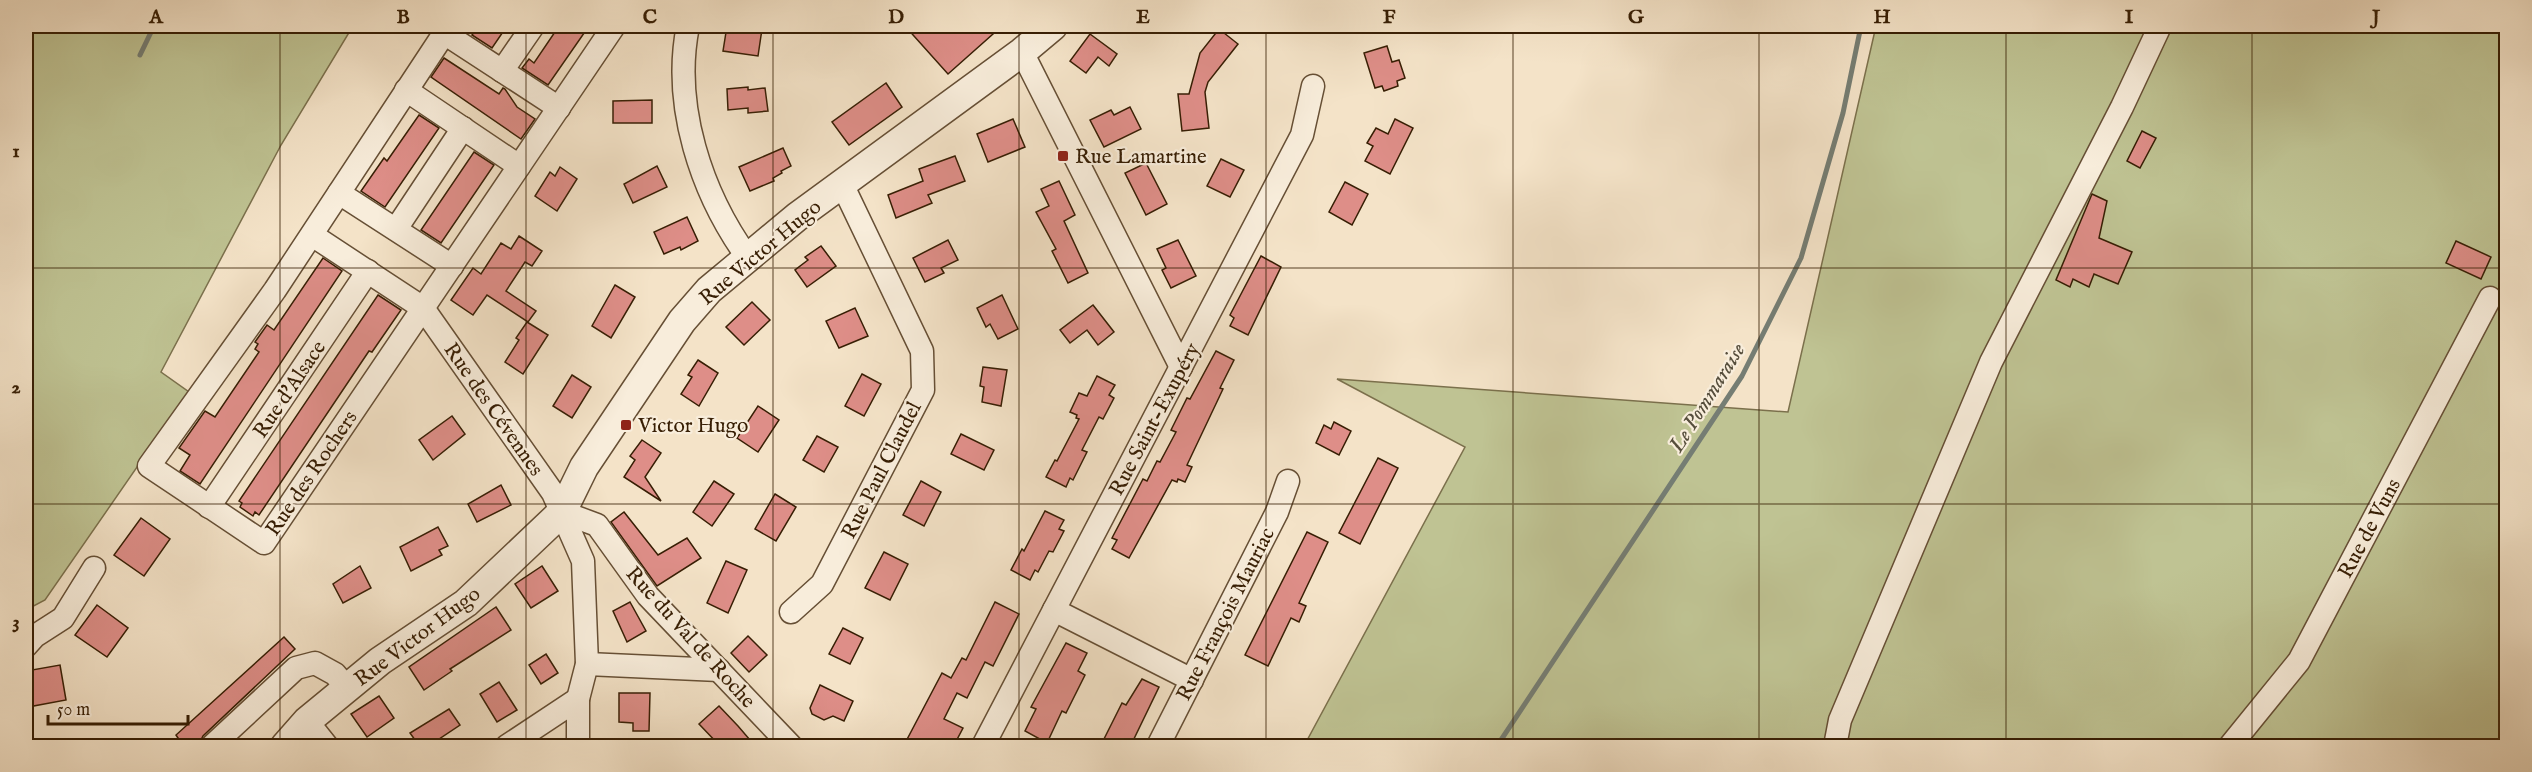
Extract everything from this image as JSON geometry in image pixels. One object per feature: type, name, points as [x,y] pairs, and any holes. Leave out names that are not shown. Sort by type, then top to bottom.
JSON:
[{"type":"street","points":[[502,71],[533,26]]},
{"type":"street","name":"Rue des Rochers","points":[[446,29],[312,235],[149,466],[264,543],[614,26]]},
{"type":"street","points":[[687,26],[684,43],[684,105],[702,173],[727,229],[748,258]]},
{"type":"street","name":"Rue Victor Hugo","points":[[285,747],[307,721],[380,661],[466,603],[562,512],[584,467],[682,321],[709,290],[842,184],[1022,52],[1053,26]]},
{"type":"street","points":[[1835,747],[1840,720],[1991,362],[2122,107],[2160,26]]},
{"type":"street","points":[[446,29],[502,71],[559,108]]},
{"type":"street","points":[[1022,52],[1181,367]]},
{"type":"street","name":"Rue Saint-Exupéry","points":[[983,747],[1302,135],[1313,86]]},
{"type":"street","points":[[406,90],[519,166]]},
{"type":"street","points":[[396,229],[463,128]]},
{"type":"street","name":"Rue Paul Claudel","points":[[791,612],[822,584],[923,390],[922,351],[842,184]]},
{"type":"street","points":[[339,193],[452,266]]},
{"type":"street","points":[[312,235],[423,308]]},
{"type":"street","name":"Rue d'Alsace","points":[[209,507],[368,271]]},
{"type":"street","name":"Rue de Vuns","points":[[2230,747],[2299,661],[2490,298]]},
{"type":"street","name":"Rue des Cévennes","points":[[423,308],[553,493],[583,561],[587,664],[578,699],[578,747]]},
{"type":"street","name":"Rue François Mauriac","points":[[1158,747],[1277,512],[1288,481]]},
{"type":"street","name":"Rue du Val de Roche","points":[[562,512],[597,525],[648,596],[791,747]]},
{"type":"street","points":[[26,646],[35,636],[63,618],[94,568]]},
{"type":"street","points":[[1054,610],[1192,680]]},
{"type":"street","points":[[212,747],[296,668],[315,663],[335,675],[347,688]]},
{"type":"street","points":[[587,664],[719,670]]},
{"type":"street","points":[[507,747],[578,699]]},
{"type":"street","points":[[307,721],[327,747]]},
{"type":"green space","points":[[26,26],[353,26],[281,145],[161,372],[189,392],[45,600],[26,610]]},
{"type":"green space","points":[[1876,26],[2506,26],[2506,746],[1304,746],[1465,447],[1337,379],[1788,412]]},
{"type":"building","points":[[478,26],[507,26],[492,48],[472,35]]},
{"type":"building","points":[[559,26],[589,26],[548,85],[522,68],[529,59],[534,63]]},
{"type":"building","points":[[727,26],[762,29],[758,56],[723,51]]},
{"type":"building","points":[[905,26],[1002,26],[948,74]]},
{"type":"building","points":[[1219,29],[1238,44],[1208,82],[1205,92],[1209,128],[1182,131],[1178,94],[1189,94],[1200,53]]},
{"type":"building","points":[[1090,34],[1117,54],[1109,66],[1098,57],[1086,73],[1070,61]]},
{"type":"building","points":[[1387,46],[1392,62],[1399,60],[1405,78],[1397,81],[1398,86],[1384,91],[1382,86],[1375,88],[1364,53]]},
{"type":"building","points":[[444,58],[499,94],[503,88],[505,89],[517,107],[535,119],[521,139],[431,77]]},
{"type":"building","points":[[886,83],[902,107],[849,145],[832,122]]},
{"type":"building","points":[[748,87],[748,90],[765,88],[768,111],[748,113],[748,108],[728,110],[727,89]]},
{"type":"building","points":[[652,100],[652,123],[613,123],[613,101]]},
{"type":"building","points":[[1130,107],[1141,129],[1104,147],[1090,120],[1111,110],[1114,115]]},
{"type":"building","points":[[419,115],[439,128],[385,207],[361,191],[384,158],[387,161]]},
{"type":"building","points":[[1013,119],[1025,147],[988,162],[977,134]]},
{"type":"building","points":[[1395,119],[1413,128],[1390,174],[1365,161],[1373,146],[1367,143],[1376,128],[1388,134]]},
{"type":"building","points":[[2142,131],[2156,138],[2140,168],[2127,161]]},
{"type":"building","points":[[783,148],[791,166],[773,178],[774,181],[750,191],[739,167]]},
{"type":"building","points":[[474,152],[494,165],[441,243],[421,230]]},
{"type":"building","points":[[955,156],[965,181],[928,195],[932,203],[896,218],[888,195],[923,181],[919,169]]},
{"type":"building","points":[[1221,159],[1244,170],[1230,197],[1207,186]]},
{"type":"building","points":[[1146,163],[1167,204],[1146,215],[1125,173]]},
{"type":"building","points":[[657,166],[667,187],[633,203],[624,184]]},
{"type":"building","points":[[560,167],[577,179],[557,211],[535,196],[550,172],[555,176]]},
{"type":"building","points":[[1059,181],[1075,215],[1064,221],[1088,273],[1068,283],[1052,251],[1056,249],[1036,212],[1049,206],[1041,189]]},
{"type":"building","points":[[1345,182],[1368,194],[1352,225],[1329,212]]},
{"type":"building","points":[[2092,194],[2107,201],[2099,238],[2132,252],[2118,284],[2094,274],[2089,287],[2073,279],[2070,287],[2056,280]]},
{"type":"building","points":[[687,217],[698,241],[681,250],[680,247],[664,254],[654,232]]},
{"type":"building","points":[[519,236],[542,251],[532,266],[525,262],[506,291],[536,311],[528,322],[487,295],[473,315],[451,300],[473,268],[481,274],[501,243],[511,249]]},
{"type":"building","points":[[948,240],[958,260],[941,268],[944,273],[925,282],[913,258]]},
{"type":"building","points":[[1178,240],[1196,276],[1171,288],[1162,270],[1166,268],[1157,249]]},
{"type":"building","points":[[2456,241],[2491,257],[2481,279],[2446,263]]},
{"type":"building","points":[[821,246],[836,266],[807,287],[795,270],[808,260],[805,257]]},
{"type":"building","points":[[1261,256],[1281,267],[1248,335],[1230,326],[1234,318],[1230,315]]},
{"type":"building","points":[[323,258],[342,271],[200,484],[180,471],[190,455],[179,448],[205,411],[215,417],[259,352],[255,349],[258,344],[255,342],[267,325],[274,330]]},
{"type":"building","points":[[615,285],[635,297],[611,338],[592,326]]},
{"type":"building","points":[[378,295],[401,310],[372,352],[369,351],[259,515],[255,512],[253,516],[240,507],[242,503],[239,501]]},
{"type":"building","points":[[1002,295],[1018,329],[998,339],[990,324],[986,327],[977,308]]},
{"type":"building","points":[[752,302],[770,320],[744,345],[726,327]]},
{"type":"building","points":[[1093,305],[1114,332],[1098,345],[1087,330],[1070,343],[1060,330]]},
{"type":"building","points":[[855,308],[868,336],[839,348],[826,321]]},
{"type":"building","points":[[527,322],[548,335],[523,374],[505,362],[519,340],[516,338]]},
{"type":"building","points":[[1216,351],[1234,360],[1220,388],[1223,389],[1187,465],[1192,467],[1185,482],[1178,479],[1177,482],[1172,480],[1129,558],[1112,549],[1117,540],[1112,538],[1143,479],[1147,481],[1157,461],[1160,462],[1176,432],[1171,430],[1187,398],[1190,399]]},
{"type":"building","points":[[698,360],[718,373],[699,406],[681,394],[692,377],[688,375]]},
{"type":"building","points":[[983,367],[1007,370],[1001,406],[982,402],[984,387],[980,386]]},
{"type":"building","points":[[862,374],[881,384],[864,416],[845,406]]},
{"type":"building","points":[[572,375],[591,387],[572,418],[553,406]]},
{"type":"building","points":[[1097,376],[1115,385],[1109,395],[1114,398],[1103,419],[1099,417],[1082,450],[1087,452],[1073,480],[1070,478],[1066,487],[1046,477],[1079,419],[1076,418],[1077,415],[1070,412],[1079,393],[1087,396]]},
{"type":"building","points":[[758,406],[779,420],[758,452],[737,438]]},
{"type":"building","points":[[452,416],[465,434],[433,460],[419,440]]},
{"type":"building","points":[[1334,422],[1351,431],[1339,455],[1316,443],[1324,425],[1331,429]]},
{"type":"building","points":[[961,434],[994,450],[984,470],[951,454]]},
{"type":"building","points":[[817,436],[838,447],[824,472],[803,460]]},
{"type":"building","points":[[642,440],[661,453],[645,477],[661,501],[624,477],[635,460],[630,456]]},
{"type":"building","points":[[1378,458],[1398,468],[1360,544],[1339,533]]},
{"type":"building","points":[[714,481],[734,494],[712,526],[693,512]]},
{"type":"building","points":[[921,481],[941,492],[924,526],[903,515]]},
{"type":"building","points":[[501,485],[511,505],[477,522],[468,504]]},
{"type":"building","points":[[775,494],[796,507],[776,541],[755,529]]},
{"type":"building","points":[[1045,511],[1064,520],[1059,529],[1064,531],[1053,552],[1049,551],[1038,572],[1035,570],[1030,580],[1011,570]]},
{"type":"building","points":[[624,512],[658,555],[687,538],[701,558],[657,586],[611,522]]},
{"type":"building","points":[[141,518],[170,539],[144,576],[114,555]]},
{"type":"building","points":[[438,527],[448,546],[439,550],[442,555],[411,571],[400,547]]},
{"type":"building","points":[[1307,532],[1328,542],[1299,603],[1306,606],[1299,622],[1291,618],[1268,666],[1245,655]]},
{"type":"building","points":[[884,552],[908,564],[890,600],[865,588]]},
{"type":"building","points":[[726,561],[747,570],[728,613],[707,603]]},
{"type":"building","points":[[360,566],[371,588],[343,603],[333,584]]},
{"type":"building","points":[[542,566],[558,591],[531,608],[515,584]]},
{"type":"building","points":[[630,602],[646,631],[627,642],[613,611]]},
{"type":"building","points":[[995,602],[1019,614],[993,666],[985,662],[967,698],[957,693],[944,719],[963,728],[953,747],[903,747],[942,673],[951,678],[962,658],[966,660]]},
{"type":"building","points":[[97,605],[128,628],[107,657],[75,635]]},
{"type":"building","points":[[496,607],[511,630],[450,669],[452,671],[424,690],[409,667]]},
{"type":"building","points":[[843,628],[863,638],[850,664],[829,654]]},
{"type":"building","points":[[748,636],[767,655],[749,672],[731,653]]},
{"type":"building","points":[[284,637],[295,649],[203,736],[197,747],[168,747],[178,738],[176,735]]},
{"type":"building","points":[[1066,643],[1087,653],[1078,671],[1085,675],[1066,713],[1062,711],[1047,743],[1025,731],[1036,709],[1031,707]]},
{"type":"building","points":[[546,654],[558,673],[541,684],[529,665]]},
{"type":"building","points":[[60,665],[66,700],[28,707],[26,671]]},
{"type":"building","points":[[1142,679],[1159,687],[1130,747],[1100,747],[1122,703],[1126,705]]},
{"type":"building","points":[[499,682],[517,710],[497,722],[480,694]]},
{"type":"building","points":[[820,685],[853,701],[844,721],[833,716],[824,720],[812,714],[810,708]]},
{"type":"building","points":[[619,693],[650,693],[649,731],[633,731],[633,723],[619,722]]},
{"type":"building","points":[[379,696],[394,718],[367,737],[351,714]]},
{"type":"building","points":[[719,706],[756,747],[721,747],[699,724]]},
{"type":"building","points":[[449,709],[460,725],[427,747],[420,747],[410,733]]},
{"type":"waterway","points":[[140,55],[154,26]]},
{"type":"waterway","name":"Le Pommaraise","points":[[1497,746],[1742,376],[1801,258],[1843,113],[1861,26]]},
{"type":"place","name":"Rue Lamartine","points":[[1063,156]]},
{"type":"place","name":"Victor Hugo","points":[[626,425]]}]
